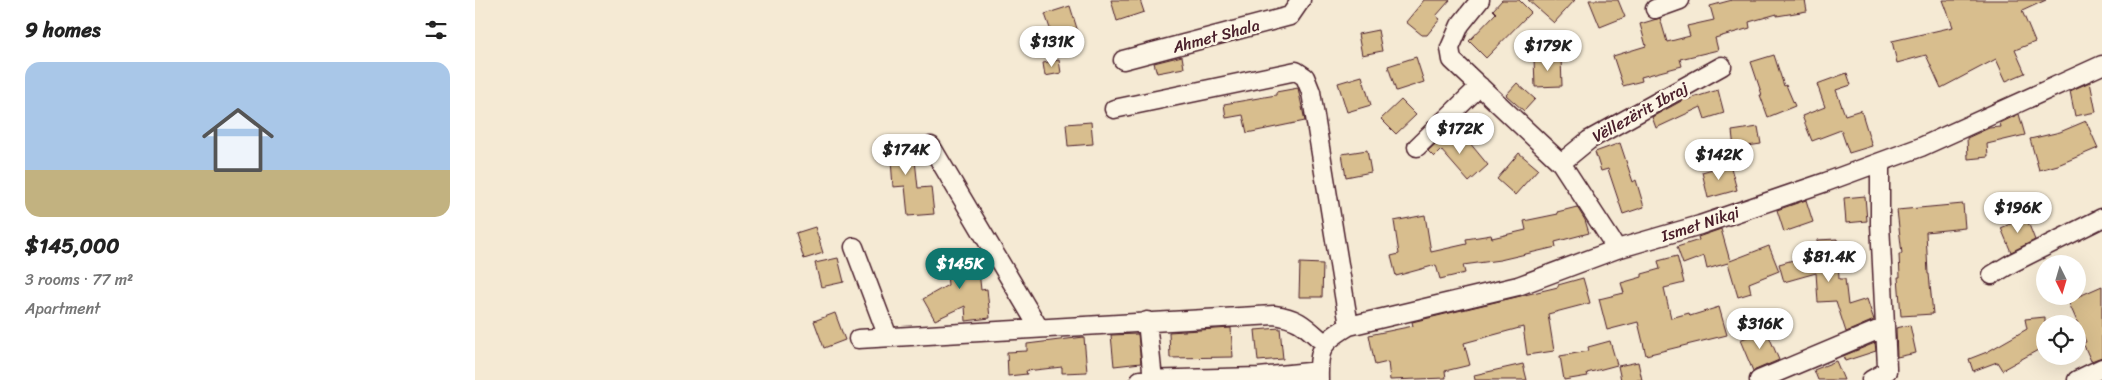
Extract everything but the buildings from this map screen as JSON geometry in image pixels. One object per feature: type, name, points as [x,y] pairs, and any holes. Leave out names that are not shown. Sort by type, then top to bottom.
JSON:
[{"type":"street","name":"Ahmet Shala","points":[[1123,60],[1289,16],[1301,0]]},
{"type":"street","points":[[1480,0],[1460,24],[1450,48],[1452,60],[1561,162],[1617,250]]},
{"type":"street","points":[[1655,9],[1680,0]]},
{"type":"street","name":"Ismet Nikqi","points":[[1324,344],[1329,338],[1349,326],[1518,286],[1617,250],[1709,222],[1880,163],[2102,65]]},
{"type":"street","name":"Vëllezërit Ibraj","points":[[1561,162],[1589,140],[1722,66]]},
{"type":"street","points":[[1114,109],[1296,71],[1305,77],[1311,92],[1349,326]]},
{"type":"street","points":[[1417,147],[1480,86]]},
{"type":"street","points":[[931,146],[1039,328]]},
{"type":"street","points":[[1871,380],[1887,371],[1880,223],[1880,163]]},
{"type":"street","points":[[1992,275],[2102,218]]},
{"type":"street","points":[[854,246],[888,338]]},
{"type":"street","points":[[858,339],[888,338],[1147,321],[1274,314],[1290,317],[1302,323],[1324,344],[1320,356],[1319,376],[1148,380],[1147,321]]},
{"type":"street","points":[[1759,380],[1885,327]]},
{"type":"street","points":[[2077,380],[2102,368]]}]
